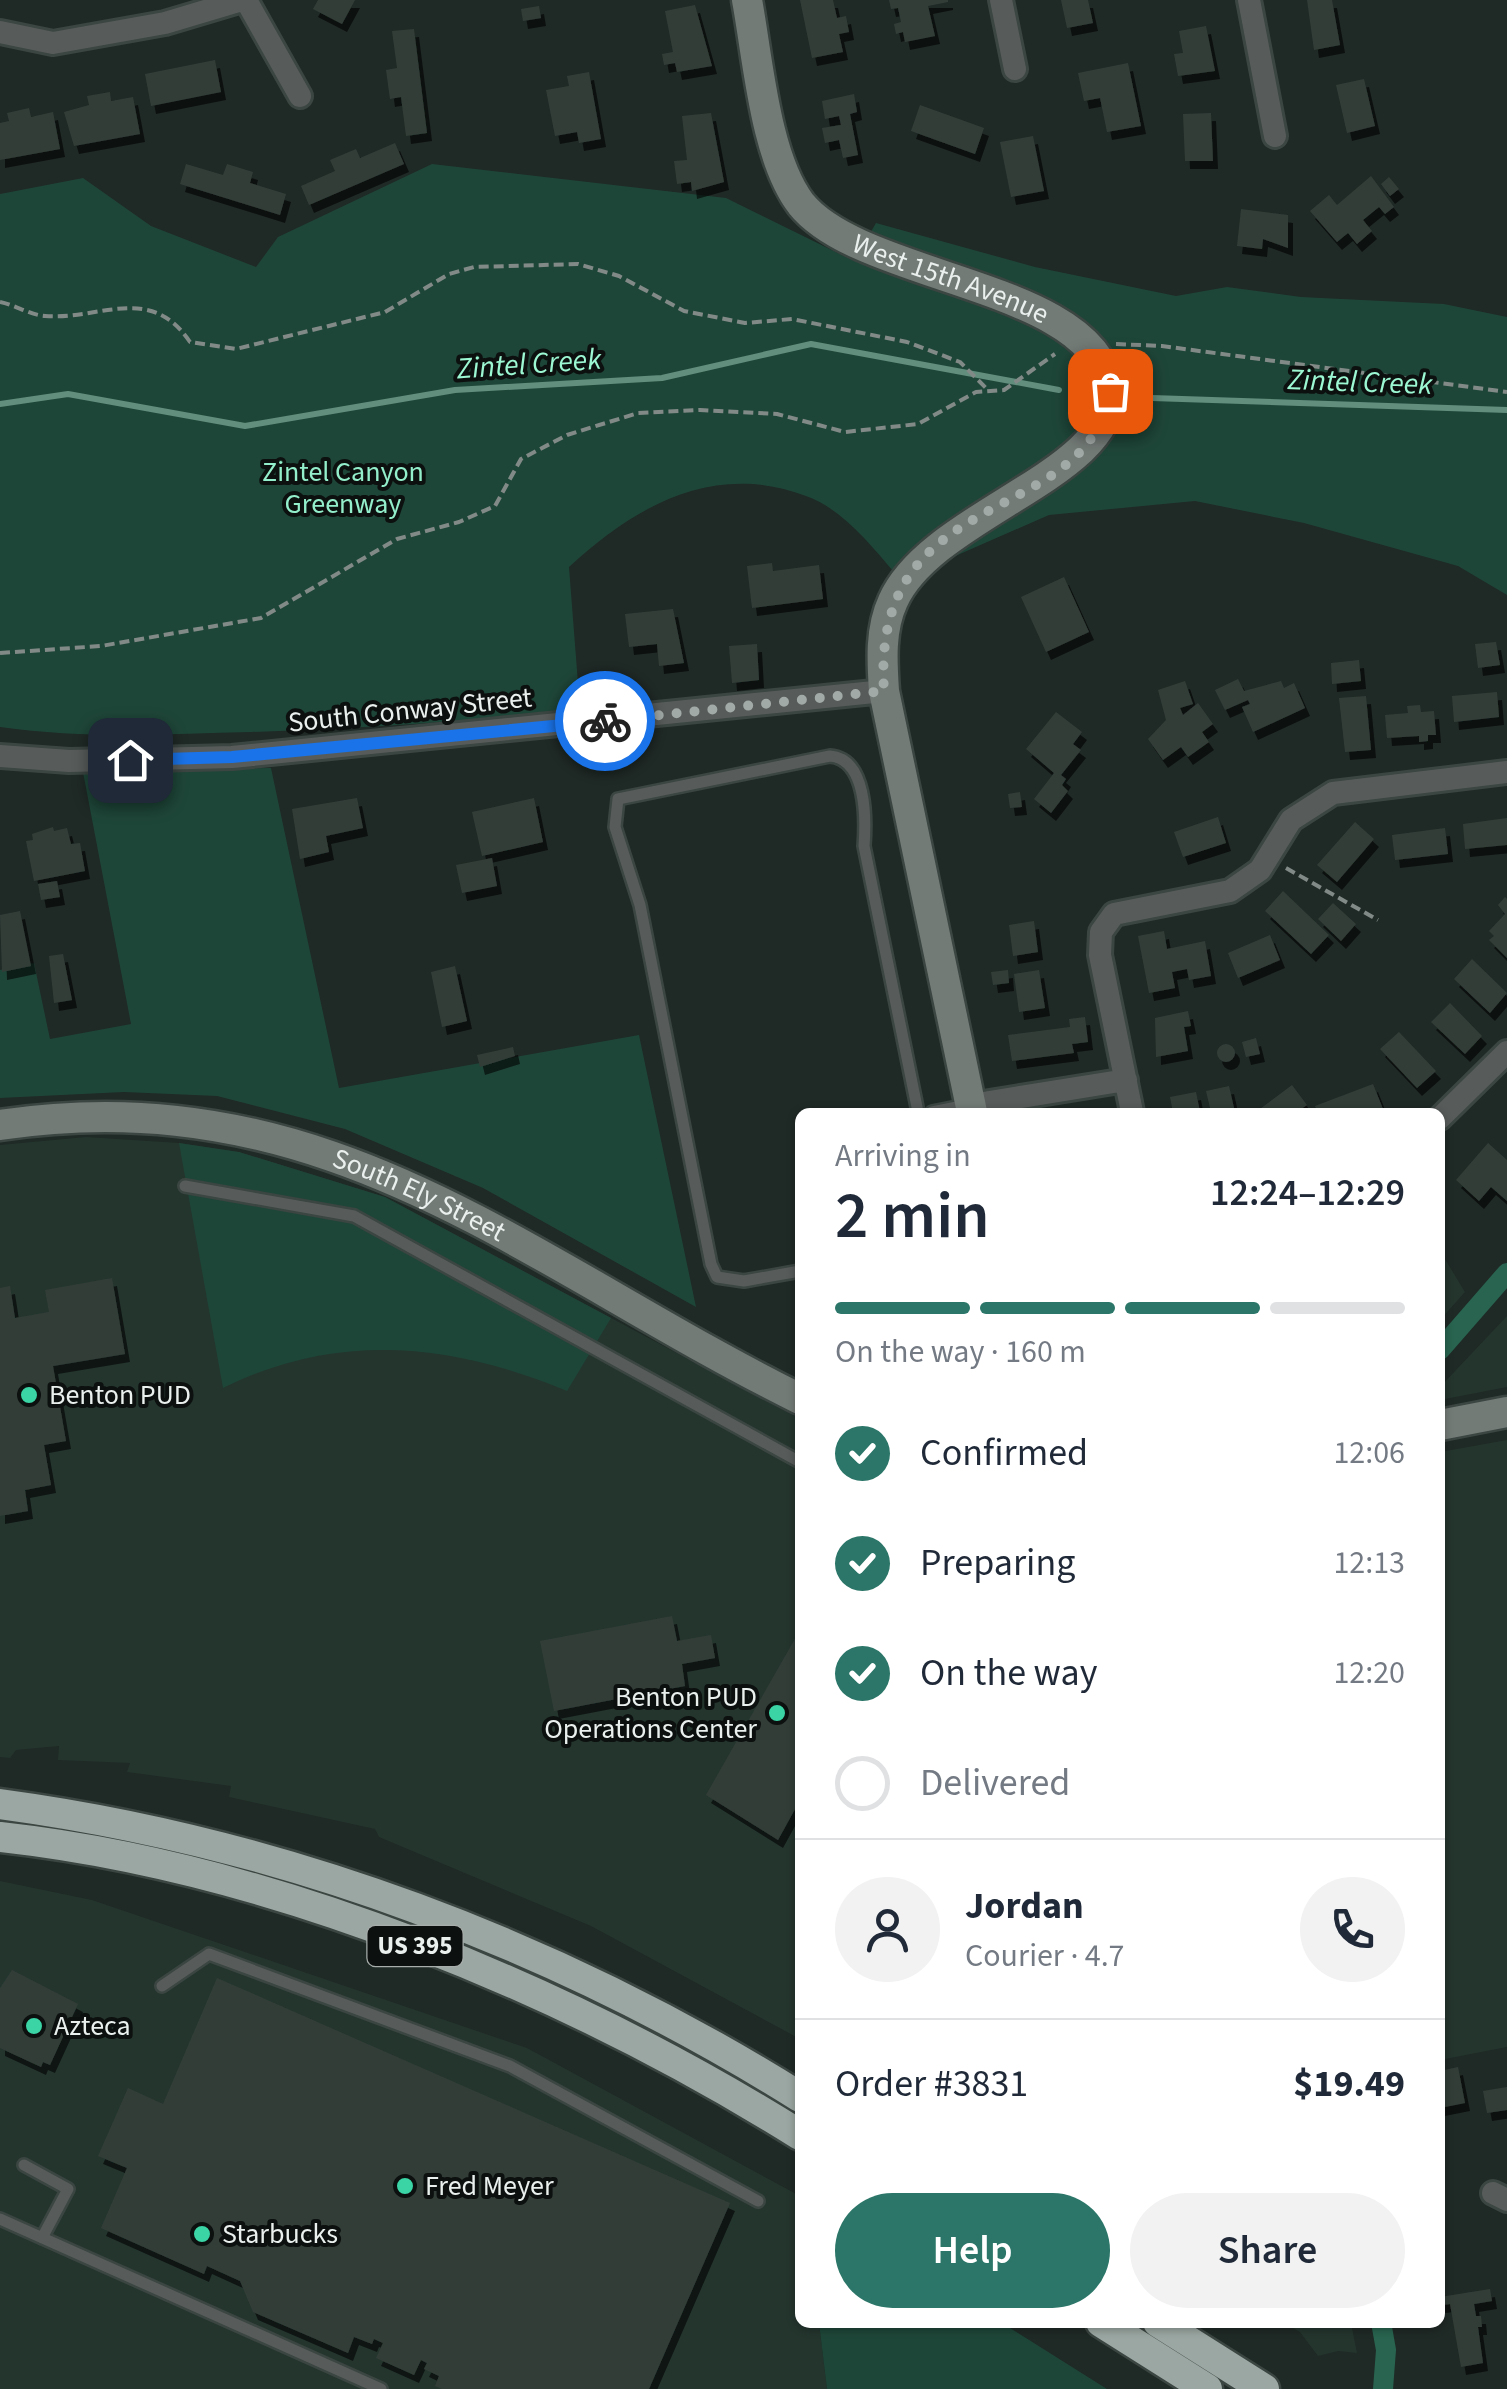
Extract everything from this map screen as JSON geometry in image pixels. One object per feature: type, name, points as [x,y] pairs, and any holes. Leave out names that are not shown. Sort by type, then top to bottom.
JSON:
[{"type":"highway","name":"US 395","points":[[0,1804],[63,1813],[254,1856],[401,1903],[598,1984],[708,2039],[795,2094]]},
{"type":"highway","name":"US 395","points":[[0,1837],[94,1847],[286,1898],[505,1978],[726,2088],[795,2132]]},
{"type":"highway","points":[[1110,2328],[1207,2389]]},
{"type":"highway","points":[[1167,2328],[1264,2389]]},
{"type":"street","points":[[0,32],[53,43],[166,23],[244,0],[300,96]]},
{"type":"street","name":"West 15th Avenue","points":[[747,0],[779,156],[793,190],[815,219],[862,246],[1013,302],[1088,343]]},
{"type":"street","points":[[1001,0],[1014,69]]},
{"type":"street","points":[[1248,0],[1275,136]]},
{"type":"street","points":[[1088,343],[1102,362],[1110,391],[1096,437],[1067,464],[955,532],[913,568],[891,605],[884,630],[884,691],[972,1108],[1126,1080]]},
{"type":"street","name":"South Conway Street","points":[[0,756],[69,761],[232,757],[884,691]]},
{"type":"street","points":[[1131,1108],[1100,956],[1106,922],[1125,908],[1230,891],[1247,882],[1269,858],[1292,820],[1333,794],[1507,772]]},
{"type":"street","points":[[1445,1113],[1507,1052]]},
{"type":"street","name":"South Ely Street","points":[[0,1126],[77,1119],[211,1125],[340,1157],[451,1204],[795,1396]]},
{"type":"street","points":[[1445,1424],[1507,1412]]},
{"type":"lane","points":[[795,1272],[730,1281],[718,1278],[711,1264],[640,904],[615,827],[618,799],[830,756],[842,757],[854,768],[864,809],[864,846],[917,1108]]},
{"type":"lane","points":[[185,1186],[354,1216],[795,1459]]},
{"type":"lane","points":[[162,1986],[209,1954],[510,2066],[758,2201]]},
{"type":"lane","points":[[24,2164],[68,2189],[42,2238]]},
{"type":"lane","points":[[1,2220],[380,2389]]},
{"type":"path","points":[[0,302],[44,316],[123,308],[157,311],[178,324],[190,342],[236,350],[385,312],[449,274],[474,267],[578,264],[619,276],[684,311],[745,323],[792,319],[906,342],[960,362],[989,391]]},
{"type":"path","points":[[0,653],[101,646],[261,618],[397,539],[496,506],[521,459],[567,434],[638,413],[700,410],[778,414],[845,432],[918,424],[976,392],[1010,386],[1064,347],[1088,343],[1162,346],[1507,392]]},
{"type":"path","points":[[1269,858],[1378,920]]},
{"type":"shaded area","points":[[86,1137],[179,1143],[239,1152],[385,1197],[795,1416],[795,2036],[591,1926],[379,1837],[375,1829],[229,1797],[231,1786],[127,1772],[130,1763],[58,1760],[59,1746],[16,1750],[10,1758],[0,1757],[0,1145]]},
{"type":"shaded area","points":[[1445,1259],[1465,1292],[1445,1314]]},
{"type":"shaded area","points":[[1507,1316],[1507,1387],[1445,1399],[1445,1382]]},
{"type":"shaded area","points":[[1507,1440],[1507,2047],[1445,2059],[1445,1451]]},
{"type":"shaded area","points":[[0,1881],[92,1900],[527,2048],[795,2193],[795,2328],[820,2328],[827,2389],[0,2389]]},
{"type":"shaded area","points":[[1293,2328],[1352,2328],[1357,2353],[1338,2351],[1318,2356]]},
{"type":"green space","name":"Zintel Canyon Greenway","points":[[432,164],[726,198],[854,261],[876,223],[1035,267],[1176,296],[1227,287],[1301,297],[1444,304],[1507,317],[1507,595],[1458,566],[1304,523],[1195,501],[1049,515],[928,568],[893,571],[854,528],[819,502],[772,486],[739,484],[708,487],[649,508],[569,567],[580,709],[416,724],[252,732],[94,734],[0,727],[0,194],[83,178],[151,226],[256,267],[278,237]]},
{"type":"green space","points":[[271,768],[339,1088],[639,1035],[696,1307],[483,1188],[345,1129],[217,1096],[124,1092],[0,1098],[0,970],[34,963],[50,1039],[131,1024],[83,772]]},
{"type":"green space","points":[[179,1143],[239,1152],[385,1197],[611,1318],[567,1391],[481,1362],[395,1350],[309,1358],[223,1388]]},
{"type":"green space","points":[[820,2328],[1010,2328],[1107,2389],[827,2389]]},
{"type":"building","points":[[318,0],[355,0],[342,24],[313,9]]},
{"type":"building","points":[[800,0],[833,0],[837,18],[846,16],[849,32],[839,34],[843,52],[812,58]]},
{"type":"building","points":[[889,0],[948,2],[928,6],[935,36],[905,42],[903,32],[896,34],[894,24],[901,22],[898,8],[891,9]]},
{"type":"building","points":[[1061,0],[1088,0],[1093,23],[1067,28]]},
{"type":"building","points":[[1307,0],[1332,0],[1340,45],[1314,50]]},
{"type":"building","points":[[695,5],[712,66],[677,72],[675,63],[664,65],[662,54],[673,52],[665,11]]},
{"type":"building","points":[[539,6],[541,18],[523,21],[521,9]]},
{"type":"building","points":[[1206,26],[1215,71],[1178,76],[1174,54],[1183,53],[1179,31]]},
{"type":"building","points":[[414,29],[427,133],[406,136],[401,97],[390,99],[386,70],[397,68],[392,31]]},
{"type":"building","points":[[215,60],[221,92],[151,106],[145,74]]},
{"type":"building","points":[[1128,63],[1141,126],[1107,132],[1100,98],[1084,101],[1078,73]]},
{"type":"building","points":[[589,72],[601,139],[579,143],[577,132],[555,136],[546,90],[569,86],[567,76]]},
{"type":"building","points":[[1364,79],[1375,126],[1347,133],[1336,85]]},
{"type":"building","points":[[110,92],[111,101],[133,97],[140,134],[74,146],[64,112],[89,105],[87,96]]},
{"type":"building","points":[[854,94],[857,112],[850,114],[858,155],[843,158],[839,140],[825,143],[822,128],[841,125],[839,116],[825,119],[822,101]]},
{"type":"building","points":[[920,105],[984,128],[975,154],[911,131]]},
{"type":"building","points":[[29,108],[31,117],[53,112],[60,149],[0,160],[0,123],[9,121],[7,113]]},
{"type":"building","points":[[711,113],[724,182],[692,191],[691,182],[677,184],[674,161],[687,160],[682,116]]},
{"type":"building","points":[[1211,113],[1213,161],[1185,161],[1183,114]]},
{"type":"building","points":[[1033,136],[1044,191],[1011,197],[1000,142]]},
{"type":"building","points":[[395,143],[404,164],[309,205],[301,186],[335,171],[330,160],[356,149],[360,158]]},
{"type":"building","points":[[186,164],[223,175],[227,164],[253,172],[250,183],[286,194],[280,215],[180,184]]},
{"type":"building","points":[[1371,176],[1394,207],[1385,214],[1379,207],[1363,220],[1372,231],[1357,244],[1348,233],[1337,242],[1310,211],[1329,195],[1337,205]]},
{"type":"building","points":[[1389,177],[1399,189],[1390,196],[1381,184]]},
{"type":"building","points":[[1241,209],[1288,215],[1288,248],[1263,239],[1262,249],[1237,246]]},
{"type":"building","points":[[772,563],[773,571],[819,565],[823,599],[752,608],[747,566]]},
{"type":"building","points":[[1064,577],[1089,632],[1046,652],[1021,597]]},
{"type":"building","points":[[673,609],[684,663],[659,666],[657,644],[629,647],[625,614]]},
{"type":"building","points":[[1496,642],[1500,665],[1478,668],[1475,644]]},
{"type":"building","points":[[757,644],[759,680],[732,683],[729,646]]},
{"type":"building","points":[[1359,660],[1361,681],[1332,684],[1331,663]]},
{"type":"building","points":[[1238,679],[1244,691],[1281,681],[1284,688],[1294,683],[1305,708],[1253,732],[1242,707],[1250,704],[1248,700],[1225,710],[1215,690]]},
{"type":"building","points":[[1185,681],[1193,704],[1180,708],[1183,715],[1198,703],[1213,724],[1202,732],[1209,742],[1188,757],[1181,747],[1163,760],[1148,739],[1166,720],[1158,690]]},
{"type":"building","points":[[1497,692],[1499,717],[1454,722],[1452,696]]},
{"type":"building","points":[[1366,696],[1371,750],[1345,752],[1339,698]]},
{"type":"building","points":[[1420,705],[1421,712],[1434,711],[1436,735],[1428,735],[1428,741],[1419,742],[1419,736],[1387,738],[1385,715],[1408,713],[1407,706]]},
{"type":"building","points":[[1056,712],[1082,732],[1073,744],[1081,750],[1061,775],[1066,779],[1062,785],[1068,791],[1051,813],[1034,799],[1054,773],[1026,749]]},
{"type":"building","points":[[1020,792],[1022,807],[1010,808],[1008,794]]},
{"type":"building","points":[[357,798],[363,828],[326,836],[329,852],[300,859],[292,809]]},
{"type":"building","points":[[534,798],[543,842],[482,856],[472,812]]},
{"type":"building","points":[[1218,817],[1226,843],[1183,857],[1174,832]]},
{"type":"building","points":[[1507,818],[1507,845],[1465,849],[1463,824]]},
{"type":"building","points":[[1355,822],[1374,839],[1337,882],[1317,865]]},
{"type":"building","points":[[53,827],[54,831],[67,828],[71,844],[80,843],[85,871],[34,881],[26,841],[33,840],[32,834]]},
{"type":"building","points":[[1445,828],[1448,854],[1395,860],[1392,835]]},
{"type":"building","points":[[492,858],[497,886],[462,893],[456,865]]},
{"type":"building","points":[[57,881],[60,897],[41,900],[38,884]]},
{"type":"building","points":[[1283,891],[1329,935],[1311,954],[1265,911]]},
{"type":"building","points":[[1505,897],[1507,958],[1489,940],[1494,936],[1489,931],[1505,914],[1498,905]]},
{"type":"building","points":[[1333,903],[1356,924],[1341,941],[1318,919]]},
{"type":"building","points":[[20,911],[31,966],[2,972],[0,915]]},
{"type":"building","points":[[1034,921],[1038,952],[1013,956],[1009,925]]},
{"type":"building","points":[[1164,931],[1167,949],[1205,941],[1211,976],[1189,980],[1187,969],[1172,972],[1175,988],[1149,993],[1138,936]]},
{"type":"building","points":[[1270,935],[1280,960],[1238,978],[1228,953]]},
{"type":"building","points":[[63,954],[72,1000],[54,1003],[49,956]]},
{"type":"building","points":[[1472,959],[1507,993],[1490,1013],[1454,979]]},
{"type":"building","points":[[455,966],[467,1021],[442,1027],[431,972]]},
{"type":"building","points":[[1008,970],[1009,983],[993,985],[991,972]]},
{"type":"building","points":[[1039,970],[1045,1008],[1019,1012],[1014,974]]},
{"type":"building","points":[[1450,1003],[1482,1036],[1465,1054],[1431,1022]]},
{"type":"building","points":[[1188,1011],[1191,1026],[1184,1027],[1188,1051],[1156,1057],[1155,1018]]},
{"type":"building","points":[[1085,1017],[1088,1042],[1072,1044],[1074,1053],[1012,1061],[1008,1035],[1070,1027],[1069,1019]]},
{"type":"building","points":[[1399,1032],[1436,1071],[1417,1088],[1380,1049]]},
{"type":"building","points":[[1256,1038],[1260,1054],[1246,1057],[1242,1042]]},
{"type":"building","points":[[1226,1044],[1235,1053],[1226,1062],[1217,1053]]},
{"type":"building","points":[[513,1047],[515,1056],[480,1067],[477,1055]]},
{"type":"building","points":[[1373,1084],[1383,1108],[1316,1108]]},
{"type":"building","points":[[1292,1085],[1307,1105],[1303,1108],[1261,1108]]},
{"type":"building","points":[[1229,1086],[1234,1108],[1210,1108],[1206,1091]]},
{"type":"building","points":[[1196,1092],[1199,1108],[1172,1108],[1170,1097]]},
{"type":"building","points":[[1488,1143],[1507,1160],[1507,1201],[1491,1187],[1479,1201],[1456,1180]]},
{"type":"building","name":"Benton PUD","points":[[112,1278],[125,1354],[53,1366],[66,1441],[44,1445],[51,1485],[25,1490],[28,1511],[0,1516],[0,1288],[10,1286],[15,1318],[49,1312],[45,1290]]},
{"type":"building","points":[[672,1616],[677,1641],[711,1635],[715,1658],[682,1664],[685,1686],[554,1711],[540,1641]]},
{"type":"building","name":"Benton PUD Operations Center","points":[[795,1639],[795,1809],[778,1840],[706,1795]]},
{"type":"building","name":"Azteca","points":[[12,1970],[78,2004],[50,2065],[43,2062],[41,2067],[0,2048],[0,1988]]},
{"type":"building","name":"Fred Meyer","points":[[217,1978],[730,2203],[649,2389],[442,2389],[435,2386],[439,2376],[424,2369],[427,2363],[421,2360],[414,2375],[376,2358],[383,2343],[374,2339],[372,2344],[354,2337],[348,2353],[253,2312],[240,2281],[207,2266],[204,2274],[101,2228],[127,2168],[98,2156],[128,2088],[163,2104]]},
{"type":"building","points":[[1458,2067],[1465,2103],[1445,2107],[1445,2070]]},
{"type":"building","points":[[1507,2087],[1507,2110],[1487,2113],[1483,2091]]},
{"type":"building","points":[[1490,2289],[1492,2301],[1474,2304],[1476,2316],[1481,2316],[1482,2327],[1478,2327],[1483,2363],[1461,2367],[1450,2304],[1445,2304],[1445,2296]]},
{"type":"waterway","name":"Zintel Creek","points":[[0,404],[68,394],[245,426],[455,390],[662,378],[811,344],[1059,390]]},
{"type":"waterway","name":"Zintel Creek","points":[[1152,398],[1507,410]]},
{"type":"waterway","points":[[1445,1344],[1507,1273]]},
{"type":"waterway","points":[[1382,2328],[1386,2350],[1383,2389]]},
{"type":"way so far","points":[[605,721],[884,691],[884,630],[891,605],[913,568],[944,539],[1080,454],[1103,424],[1110,391]]},
{"type":"place","name":"Benton PUD","points":[[29,1395]]},
{"type":"place","name":"Benton PUD Operations Center","points":[[777,1713]]},
{"type":"place","name":"Azteca","points":[[34,2026]]},
{"type":"place","name":"Fred Meyer","points":[[405,2186]]},
{"type":"place","name":"Starbucks","points":[[202,2234]]},
{"type":"route","points":[[130,760],[232,757],[605,721]]}]
